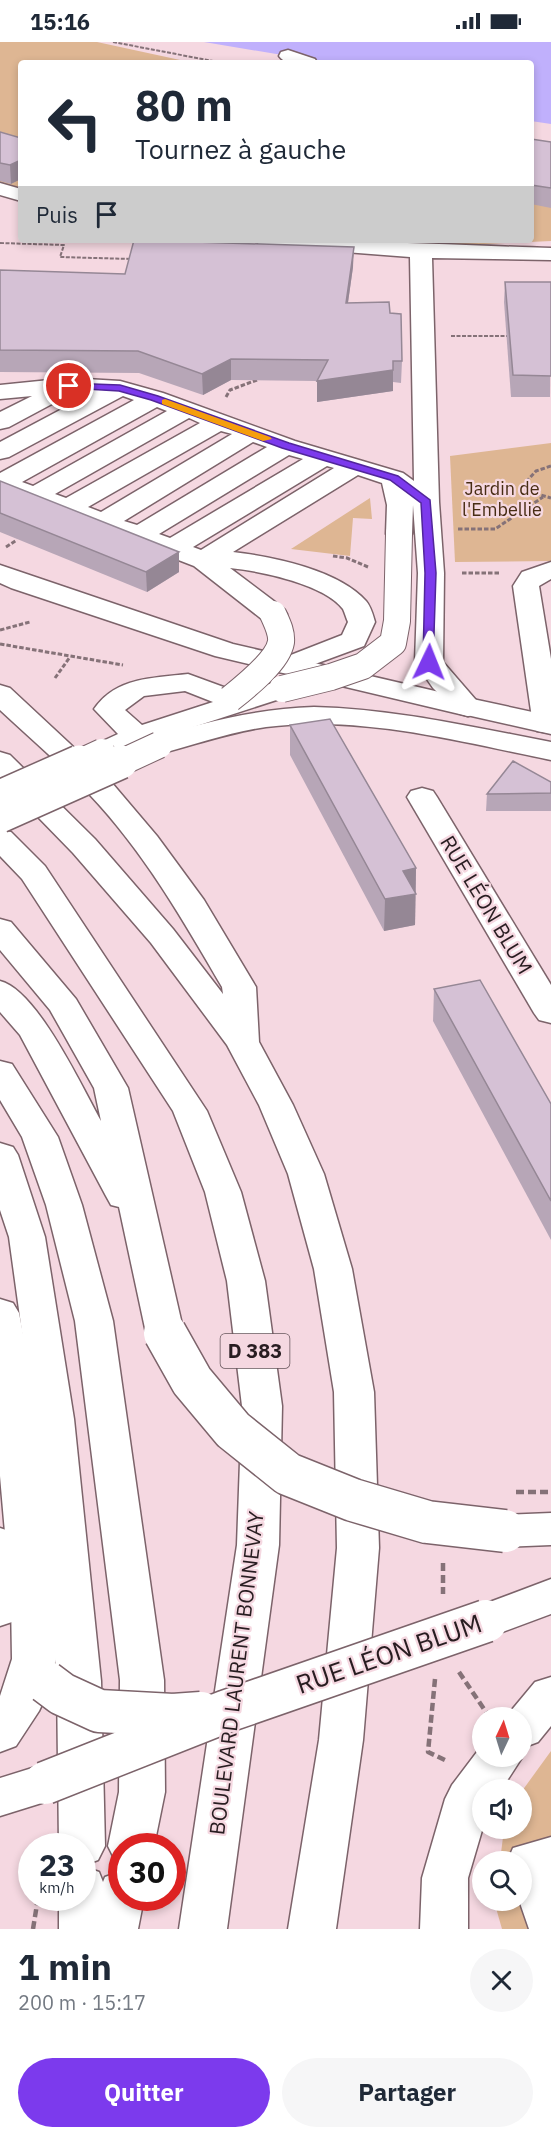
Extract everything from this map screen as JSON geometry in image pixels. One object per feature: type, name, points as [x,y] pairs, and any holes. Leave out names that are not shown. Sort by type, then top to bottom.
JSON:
[{"type":"main road","points":[[288,56],[299,60]]},
{"type":"main road","points":[[0,189],[18,194]]},
{"type":"main road","points":[[309,243],[421,251],[551,254]]},
{"type":"main road","points":[[421,251],[426,502],[431,573],[429,662],[443,682],[468,707]]},
{"type":"main road","points":[[0,392],[69,386],[120,388],[186,410],[220,413],[250,434],[394,478],[426,502]]},
{"type":"main road","points":[[0,422],[69,386]]},
{"type":"main road","points":[[0,402],[41,388]]},
{"type":"main road","points":[[0,452],[120,388]]},
{"type":"main road","points":[[1,483],[154,398]]},
{"type":"main road","points":[[34,496],[186,410]]},
{"type":"main road","points":[[68,508],[220,413]]},
{"type":"main road","points":[[103,522],[250,434]]},
{"type":"main road","points":[[138,535],[286,446]]},
{"type":"main road","points":[[173,548],[324,457]]},
{"type":"main road","points":[[203,560],[355,466]]},
{"type":"main road","points":[[285,677],[332,677],[363,666],[393,643],[397,621],[400,505],[394,478]]},
{"type":"main road","points":[[0,816],[147,744],[230,699],[251,684],[280,646],[280,631],[273,614],[203,560],[1,483]]},
{"type":"main road","points":[[197,715],[285,677],[354,640],[361,631],[363,622],[355,604],[327,585],[291,573],[232,560],[203,560]]},
{"type":"main road","points":[[1,561],[20,582],[225,650],[285,677],[468,707],[550,734]]},
{"type":"main road","points":[[550,734],[526,586],[531,578],[551,570]]},
{"type":"main road","points":[[147,744],[108,709],[136,688],[188,682],[230,699]]},
{"type":"main road","points":[[0,694],[101,789],[146,843],[188,900],[239,987],[242,1042]]},
{"type":"main road","points":[[0,797],[102,752],[235,723],[279,717],[329,715],[550,734]]},
{"type":"main road","points":[[0,761],[84,846],[162,936],[242,1042],[276,1106],[306,1174],[333,1269],[354,1392],[358,1548],[341,1740],[312,1929]]},
{"type":"main road","name":"RUE LÉON BLUM","points":[[422,797],[551,1013]]},
{"type":"main road","name":"BOULEVARD LAURENT BONNEVAY","points":[[0,839],[33,873],[190,1111],[224,1192],[246,1281],[262,1406],[258,1545],[203,1929]]},
{"type":"main road","points":[[0,928],[64,1006],[111,1088],[165,1333],[192,1382],[233,1430],[288,1474],[353,1500],[427,1522],[505,1531],[551,1529]]},
{"type":"main road","points":[[0,991],[33,1031],[143,1232]]},
{"type":"main road","points":[[0,1072],[40,1137],[63,1205],[94,1321],[142,1680],[142,1792],[134,1833]]},
{"type":"main road","points":[[0,1155],[27,1237],[54,1419],[79,1682],[82,1833]]},
{"type":"main road","points":[[0,1313],[12,1388],[40,1670],[0,1732]]},
{"type":"main road","points":[[0,1544],[4,1580],[0,1609]]},
{"type":"main road","name":"RUE LÉON BLUM","points":[[0,1797],[45,1783],[227,1711],[486,1621],[551,1596]]},
{"type":"main road","name":"RUE LÉON BLUM","points":[[40,1670],[62,1694],[99,1711],[173,1715],[227,1711]]},
{"type":"main road","points":[[532,1718],[551,1695]]},
{"type":"main road","points":[[444,1929],[445,1878],[468,1799],[492,1767]]},
{"type":"main road","points":[[540,1859],[551,1926]]},
{"type":"main road","points":[[83,1911],[83,1929]]},
{"type":"main road","points":[[114,1929],[118,1911]]},
{"type":"path","points":[[113,42],[207,60]]},
{"type":"path","points":[[0,243],[64,245],[60,256],[131,259],[129,267]]},
{"type":"path","points":[[423,336],[518,336]]},
{"type":"path","points":[[220,413],[230,390],[257,380]]},
{"type":"path","points":[[551,466],[534,471],[528,476],[526,482],[528,487],[543,497],[551,498]]},
{"type":"path","points":[[453,528],[495,529],[543,497]]},
{"type":"path","points":[[1,561],[17,540]]},
{"type":"path","points":[[455,573],[503,573]]},
{"type":"path","points":[[0,630],[30,622]]},
{"type":"path","points":[[0,644],[113,664]]},
{"type":"path","points":[[55,678],[70,656]]},
{"type":"path","points":[[458,1671],[484,1707]]},
{"type":"path","points":[[33,1929],[36,1911]]},
{"type":"green space","points":[[0,42],[97,42],[180,60],[18,60],[18,187],[0,182]]},
{"type":"green space","points":[[534,155],[551,161],[551,241],[534,242]]},
{"type":"green space","points":[[426,243],[507,243],[463,245]]},
{"type":"green space","name":"Jardin de l'Embellie","points":[[551,443],[551,561],[455,562],[450,456]]},
{"type":"green space","points":[[370,498],[372,519],[353,518],[350,556],[291,549]]},
{"type":"green space","points":[[551,1751],[551,1929],[502,1929],[497,1911],[532,1911],[532,1851],[501,1851],[503,1839],[532,1839],[531,1779]]},
{"type":"shaded area","points":[[204,42],[551,42],[551,124],[534,121],[534,60],[312,60]]},
{"type":"building","points":[[0,132],[18,137],[18,161],[10,165],[0,163]]},
{"type":"building","points":[[534,139],[551,142],[551,188],[534,185]]},
{"type":"building","points":[[133,243],[354,247],[346,303],[389,302],[390,313],[401,314],[402,361],[393,361],[393,370],[317,381],[328,360],[231,359],[202,374],[138,351],[0,350],[0,270],[125,274]]},
{"type":"building","points":[[505,282],[551,282],[551,376],[513,375]]},
{"type":"building","points":[[0,481],[179,552],[146,572],[0,513]]},
{"type":"building","points":[[330,719],[416,868],[403,871],[416,894],[385,899],[290,725]]},
{"type":"building","points":[[513,761],[551,782],[551,793],[487,794]]},
{"type":"building","points":[[480,980],[551,1104],[551,1201],[434,989]]},
{"type":"slow traffic","points":[[165,402],[267,439]]},
{"type":"route","points":[[69,386],[120,388],[154,398],[286,446],[394,478],[426,502],[431,573],[429,662]]}]
